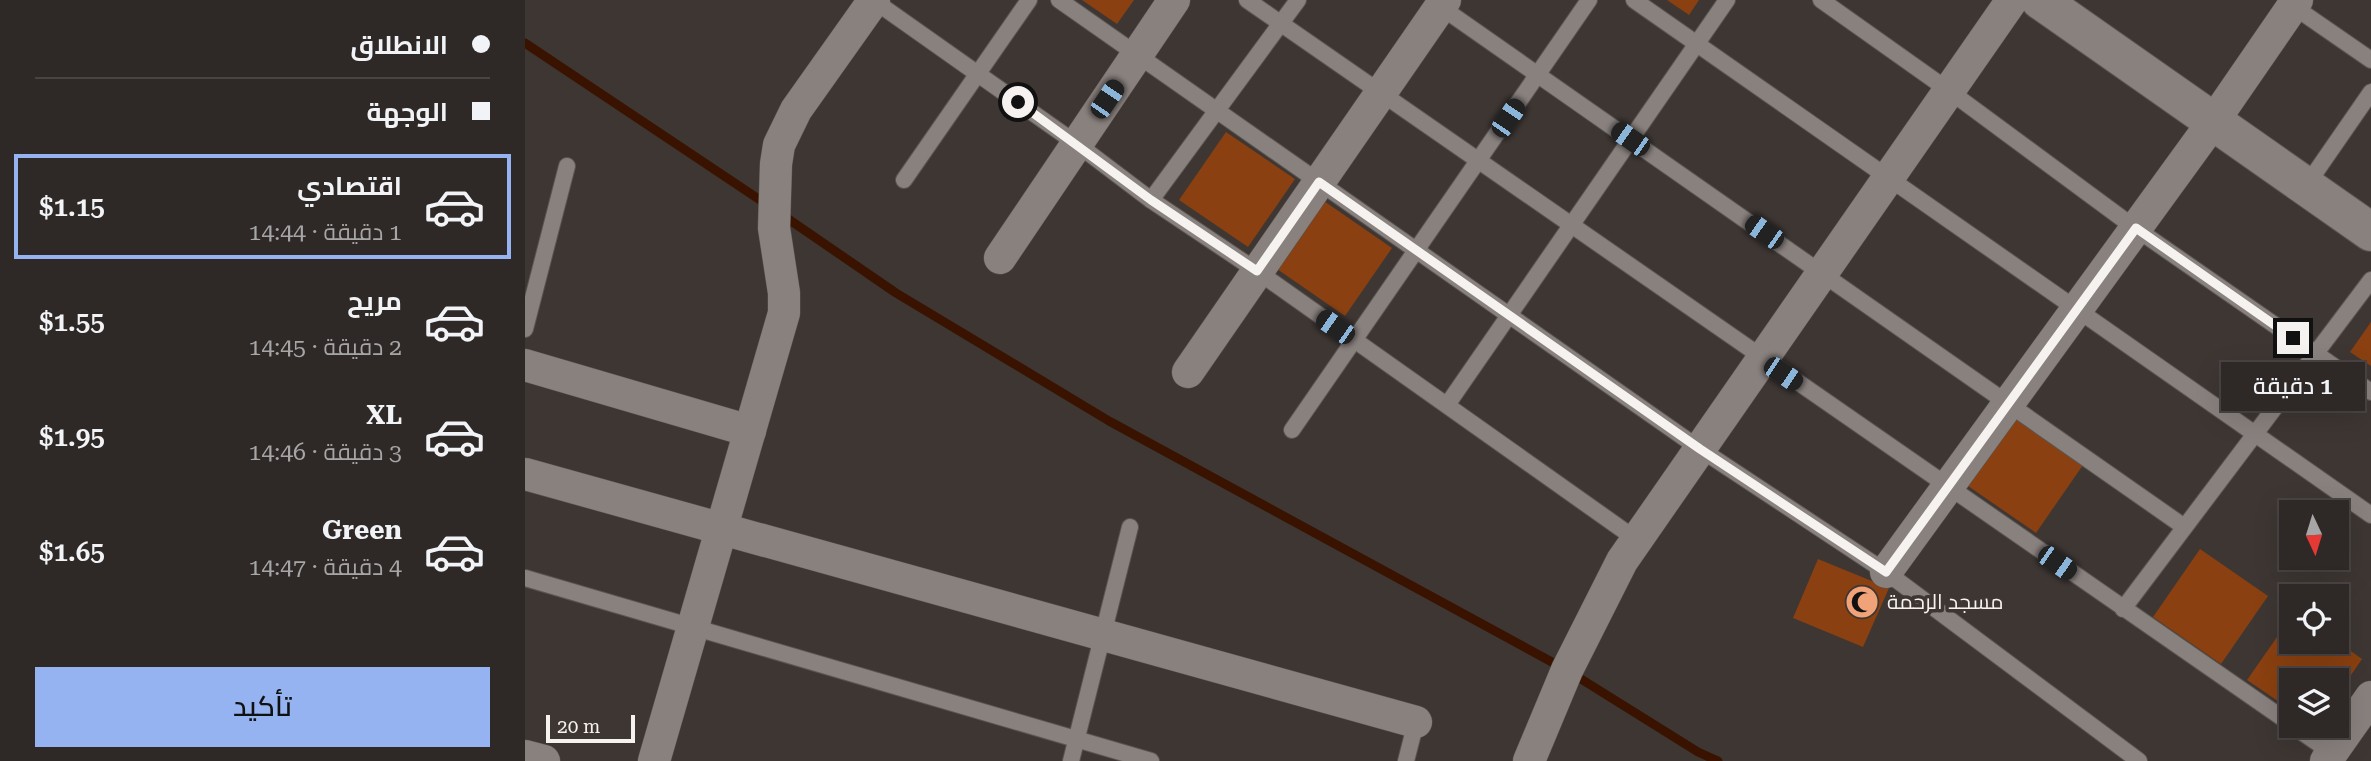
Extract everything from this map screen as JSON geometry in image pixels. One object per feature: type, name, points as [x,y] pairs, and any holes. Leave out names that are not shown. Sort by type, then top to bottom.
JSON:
[{"type":"street","points":[[653,761],[784,313],[784,293],[774,228],[779,145],[796,110],[874,0]]},
{"type":"street","points":[[1000,258],[1174,0]]},
{"type":"street","points":[[1529,761],[1567,670],[1622,561],[2012,0]]},
{"type":"street","points":[[2040,0],[2371,232]]},
{"type":"street","points":[[1188,372],[1381,93],[1439,2]]},
{"type":"street","points":[[1886,572],[2213,122],[2292,2]]},
{"type":"street","points":[[525,365],[750,431]]},
{"type":"street","points":[[525,474],[1416,722]]},
{"type":"street","points":[[2333,758],[2371,697]]},
{"type":"street","points":[[525,756],[544,761]]},
{"type":"lane","points":[[874,0],[1151,200],[1257,271],[1637,540]]},
{"type":"lane","points":[[904,180],[1029,0]]},
{"type":"lane","points":[[1059,0],[1700,449],[1886,572],[2139,761]]},
{"type":"lane","points":[[1247,0],[1762,360],[2279,716]]},
{"type":"lane","points":[[1151,200],[1298,0]]},
{"type":"lane","points":[[1293,430],[1589,0]]},
{"type":"lane","points":[[1635,0],[2371,515]]},
{"type":"lane","points":[[1447,405],[1727,0]]},
{"type":"lane","points":[[1821,0],[2136,228],[2371,392]]},
{"type":"lane","points":[[1439,2],[1537,75],[2183,527]]},
{"type":"lane","points":[[2292,2],[2371,60]]},
{"type":"lane","points":[[2306,186],[2371,92]]},
{"type":"lane","points":[[525,329],[568,166]]},
{"type":"lane","points":[[2123,609],[2371,280]]},
{"type":"lane","points":[[1071,761],[1130,527]]},
{"type":"lane","points":[[525,578],[1151,761]]},
{"type":"lane","points":[[1406,761],[1416,722]]},
{"type":"lane","points":[[2308,738],[2333,758]]},
{"type":"building","points":[[1082,0],[1134,0],[1117,24]]},
{"type":"building","points":[[1667,0],[1699,0],[1689,15]]},
{"type":"building","points":[[1226,132],[1295,179],[1248,247],[1179,200]]},
{"type":"building","points":[[1324,201],[1392,248],[1345,316],[1277,269]]},
{"type":"building","points":[[2371,322],[2371,366],[2350,352]]},
{"type":"building","points":[[2015,418],[2083,465],[2036,533],[1968,486]]},
{"type":"building","points":[[2200,549],[2268,596],[2221,664],[2153,617]]},
{"type":"building","points":[[1818,559],[1889,588],[1863,647],[1793,618]]},
{"type":"building","points":[[2279,634],[2279,654],[2349,654],[2349,650],[2362,659],[2349,678],[2349,668],[2279,668],[2279,702],[2247,680]]},
{"type":"waterway","points":[[525,43],[769,206]]},
{"type":"waterway","points":[[781,214],[896,293],[1109,421],[1561,667]]},
{"type":"waterway","points":[[1573,674],[1698,752],[1718,761]]},
{"type":"place","name":"مسجد الرحمة","points":[[1862,602]]},
{"type":"route","points":[[1018,102],[1151,200],[1257,271],[1319,182],[1700,449],[1886,572],[2136,228],[2293,338]]}]
